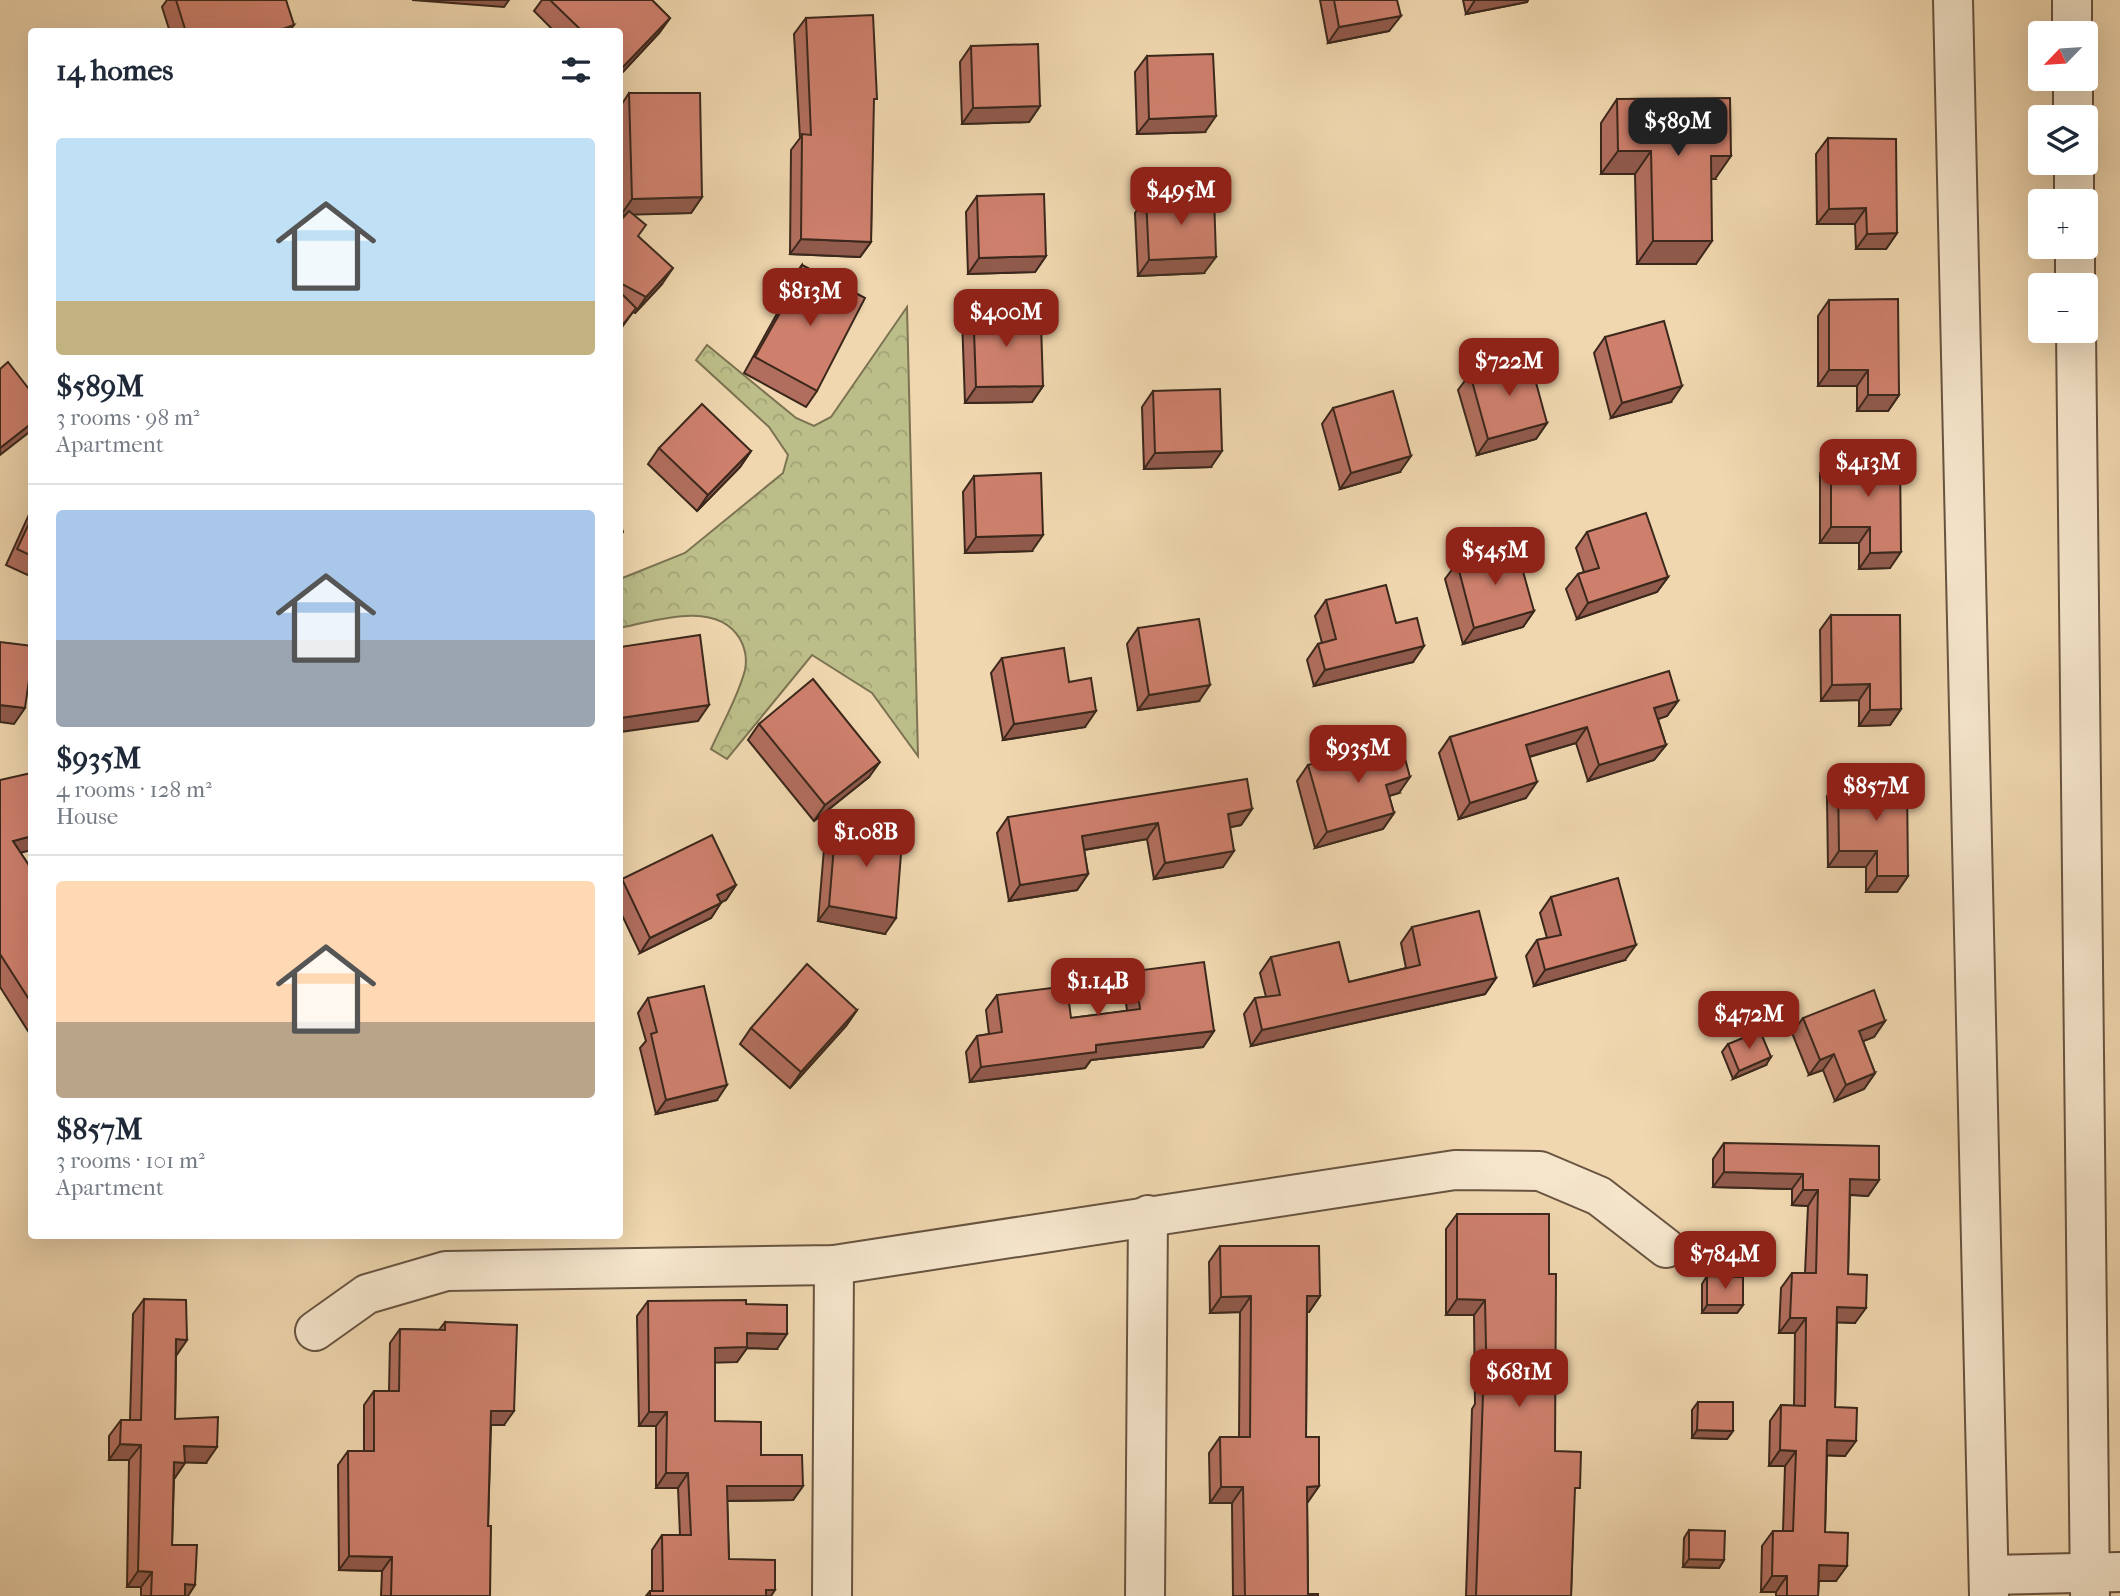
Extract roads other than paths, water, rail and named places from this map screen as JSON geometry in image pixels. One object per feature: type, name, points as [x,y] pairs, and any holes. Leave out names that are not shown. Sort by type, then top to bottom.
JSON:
[{"type":"street","points":[[1952,0],[1989,1586],[2100,1580],[2076,343]]},
{"type":"street","points":[[2072,0],[2072,21]]},
{"type":"street","points":[[315,1331],[367,1294],[446,1271],[834,1265],[1148,1214],[1455,1170],[1539,1171],[1599,1196],[1666,1248]]},
{"type":"street","points":[[1145,1596],[1148,1214]]},
{"type":"street","points":[[832,1596],[834,1265]]}]
